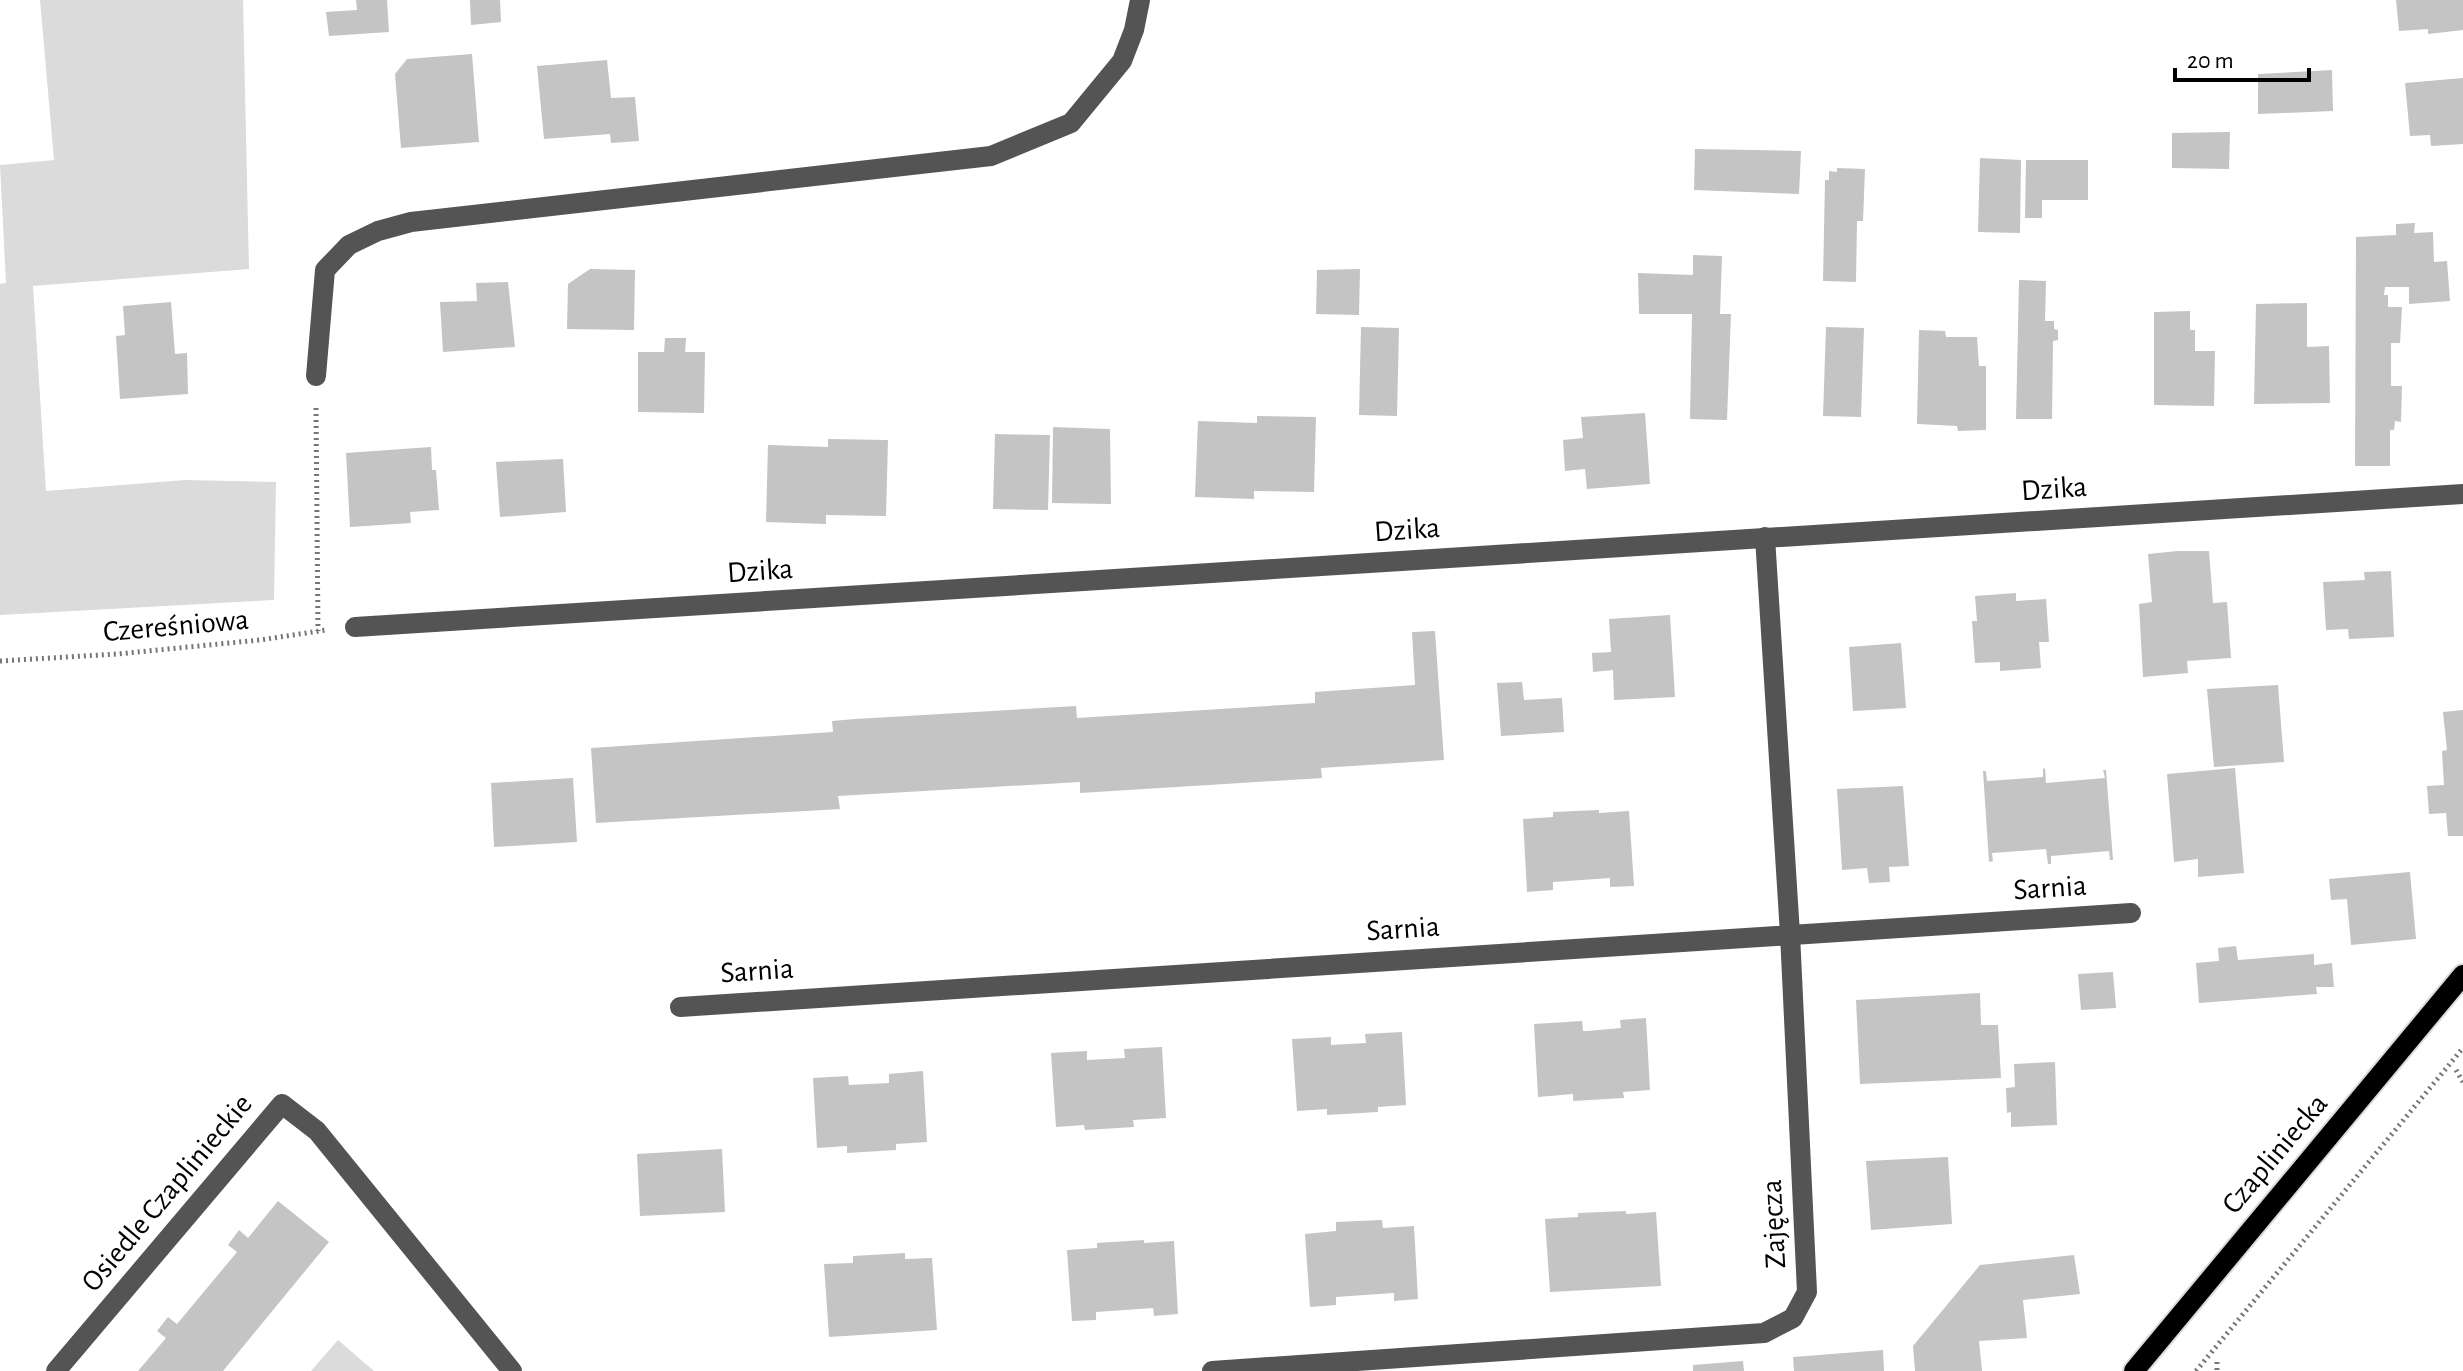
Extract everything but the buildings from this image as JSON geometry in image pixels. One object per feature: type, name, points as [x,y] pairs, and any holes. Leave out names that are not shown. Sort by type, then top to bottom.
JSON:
[{"type":"main road","name":"Czapliniecka","points":[[2134,1371],[2463,975]]},
{"type":"street","points":[[316,376],[325,270],[349,245],[378,231],[411,222],[991,156],[1071,123],[1122,61],[1134,30],[1140,0]]},
{"type":"street","name":"Dzika","points":[[355,627],[2463,494]]},
{"type":"street","name":"Zajęcza","points":[[1212,1371],[1764,1333],[1793,1318],[1807,1292],[1790,934],[1765,537]]},
{"type":"street","name":"Sarnia","points":[[680,1007],[2131,913]]},
{"type":"street","name":"Osiedle Czaplinieckie","points":[[56,1371],[282,1104],[317,1131],[512,1371]]},
{"type":"path","points":[[316,376],[318,631]]},
{"type":"path","name":"Czereśniowa","points":[[0,661],[232,643],[355,627]]},
{"type":"path","points":[[2196,1371],[2463,1048]]},
{"type":"path","points":[[2456,1070],[2463,1082]]},
{"type":"path","points":[[2217,1362],[2217,1371]]},
{"type":"shaded area","points":[[40,0],[243,0],[249,269],[33,286],[46,491],[185,480],[276,482],[274,600],[0,615],[0,284],[6,283],[0,165],[54,160]]},
{"type":"shaded area","points":[[338,1340],[374,1371],[311,1371]]}]
